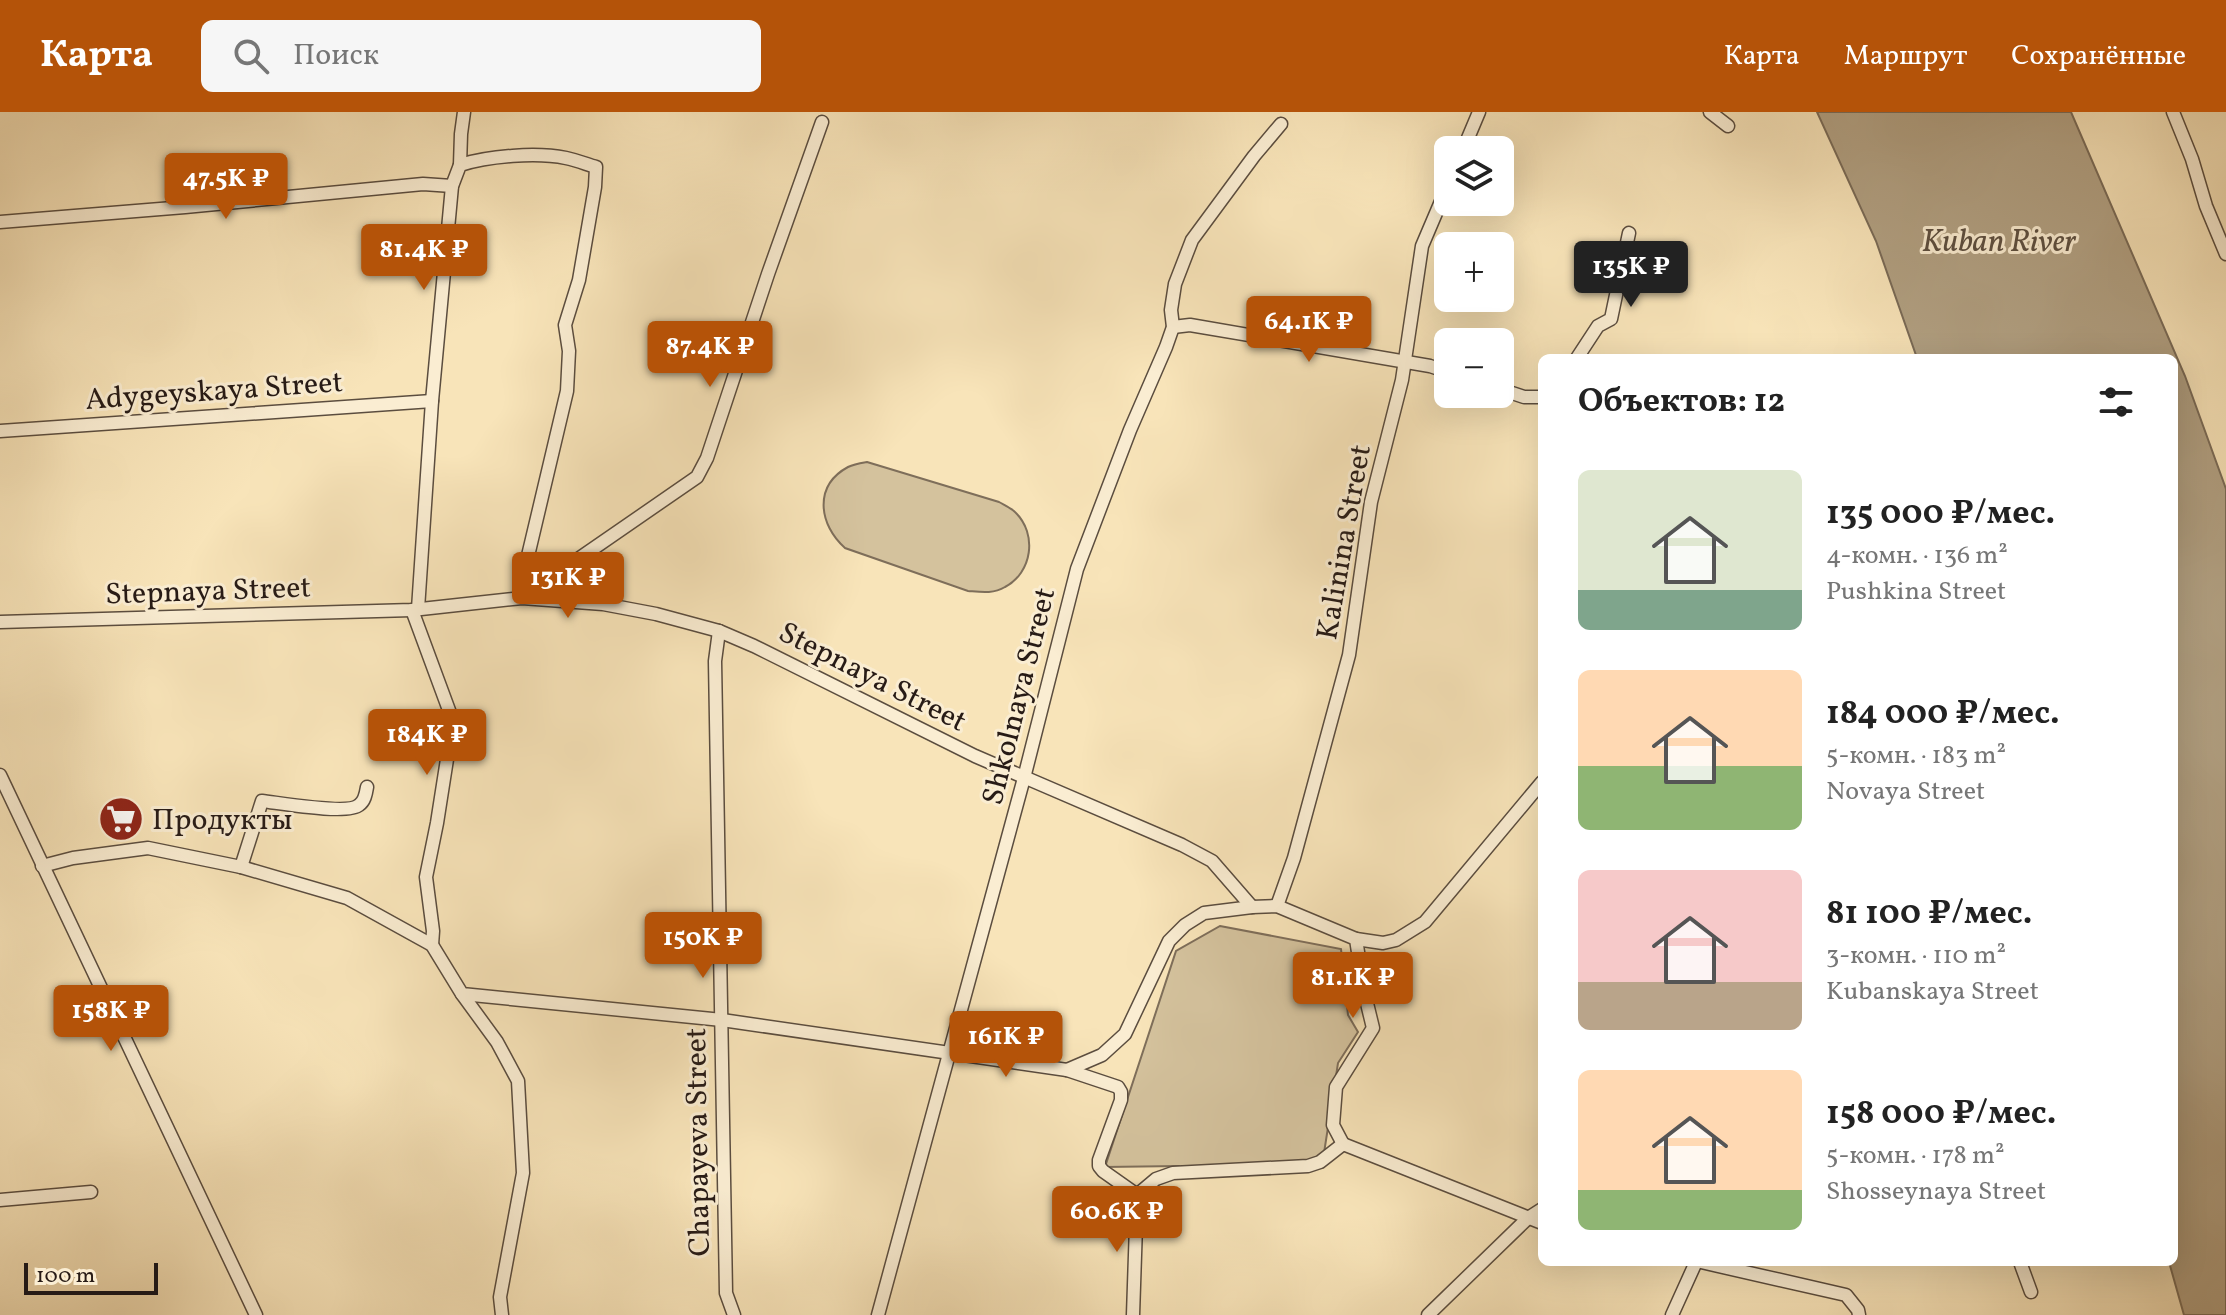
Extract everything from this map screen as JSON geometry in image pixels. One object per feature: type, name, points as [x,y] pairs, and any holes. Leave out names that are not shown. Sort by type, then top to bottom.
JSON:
[{"type":"street","points":[[432,945],[426,877],[453,721],[415,609],[452,186],[460,165],[464,112]]},
{"type":"street","points":[[1469,136],[1479,112]]},
{"type":"street","points":[[1710,112],[1728,126]]},
{"type":"street","points":[[2173,112],[2226,254]]},
{"type":"street","points":[[522,598],[697,477],[707,458],[822,122]]},
{"type":"street","name":"Shkolnaya Street","points":[[878,1315],[1024,778],[1077,569],[1173,327],[1171,310],[1175,284],[1192,240],[1281,124]]},
{"type":"street","points":[[460,165],[535,155],[566,158],[596,167],[579,280],[565,325],[569,351],[567,391],[527,560],[535,589]]},
{"type":"street","points":[[0,222],[423,184],[452,186]]},
{"type":"street","name":"Kalinina Street","points":[[1277,906],[1294,858],[1349,655],[1371,502],[1402,380],[1422,246],[1435,216]]},
{"type":"street","points":[[1580,354],[1598,326],[1611,319],[1629,233]]},
{"type":"street","points":[[1173,327],[1190,325],[1434,367]]},
{"type":"street","points":[[1514,394],[1538,397]]},
{"type":"street","name":"Adygeyskaya Street","points":[[0,431],[432,401]]},
{"type":"street","name":"Stepnaya Street","points":[[0,622],[415,609],[522,598],[603,604],[656,614],[719,631],[754,646],[975,756],[1182,845],[1212,861],[1252,907]]},
{"type":"street","name":"Chapayeva Street","points":[[719,631],[715,661],[726,1293],[734,1315]]},
{"type":"street","points":[[0,775],[256,1315]]},
{"type":"street","points":[[241,867],[262,801],[344,810],[358,807],[364,800],[367,787]]},
{"type":"street","points":[[1067,1070],[1102,1055],[1125,1034],[1169,941],[1185,925],[1204,913],[1277,906],[1356,939],[1383,943],[1396,940],[1425,922],[1538,787]]},
{"type":"street","points":[[42,866],[73,858],[148,848],[241,867],[347,898],[432,945],[497,1042],[518,1081],[523,1173],[500,1297],[502,1315]]},
{"type":"street","points":[[1356,939],[1373,1028],[1336,1087],[1333,1125],[1343,1144],[1538,1222]]},
{"type":"street","points":[[462,994],[722,1020],[1067,1070],[1118,1087],[1121,1092],[1099,1166],[1137,1195]]},
{"type":"street","points":[[1133,1315],[1137,1195],[1156,1179],[1173,1173],[1308,1166],[1320,1162],[1343,1144]]},
{"type":"street","points":[[0,1200],[91,1192]]},
{"type":"street","points":[[1428,1315],[1538,1212]]},
{"type":"street","points":[[1672,1315],[1696,1266]]},
{"type":"street","points":[[1716,1266],[1846,1295],[1859,1315]]},
{"type":"street","points":[[2021,1266],[2031,1292]]},
{"type":"shaded area","points":[[867,462],[999,502],[1012,509],[1022,521],[1029,542],[1029,552],[1021,572],[1014,581],[1000,589],[968,591],[845,548],[836,539],[825,517],[825,495],[837,475],[850,466]]},
{"type":"shaded area","points":[[1220,926],[1341,949],[1348,1015],[1358,1032],[1338,1063],[1324,1153],[1316,1164],[1181,1169],[1179,1166],[1105,1167],[1176,951]]},
{"type":"water","name":"Kuban River","points":[[1817,112],[2071,112],[2176,354],[1916,354],[1876,241]]},
{"type":"water","name":"Kuban River","points":[[2178,360],[2226,489],[2226,1315],[2184,1315],[2170,1266],[2178,1266]]},
{"type":"place","name":"Продукты","points":[[121,819]]}]
